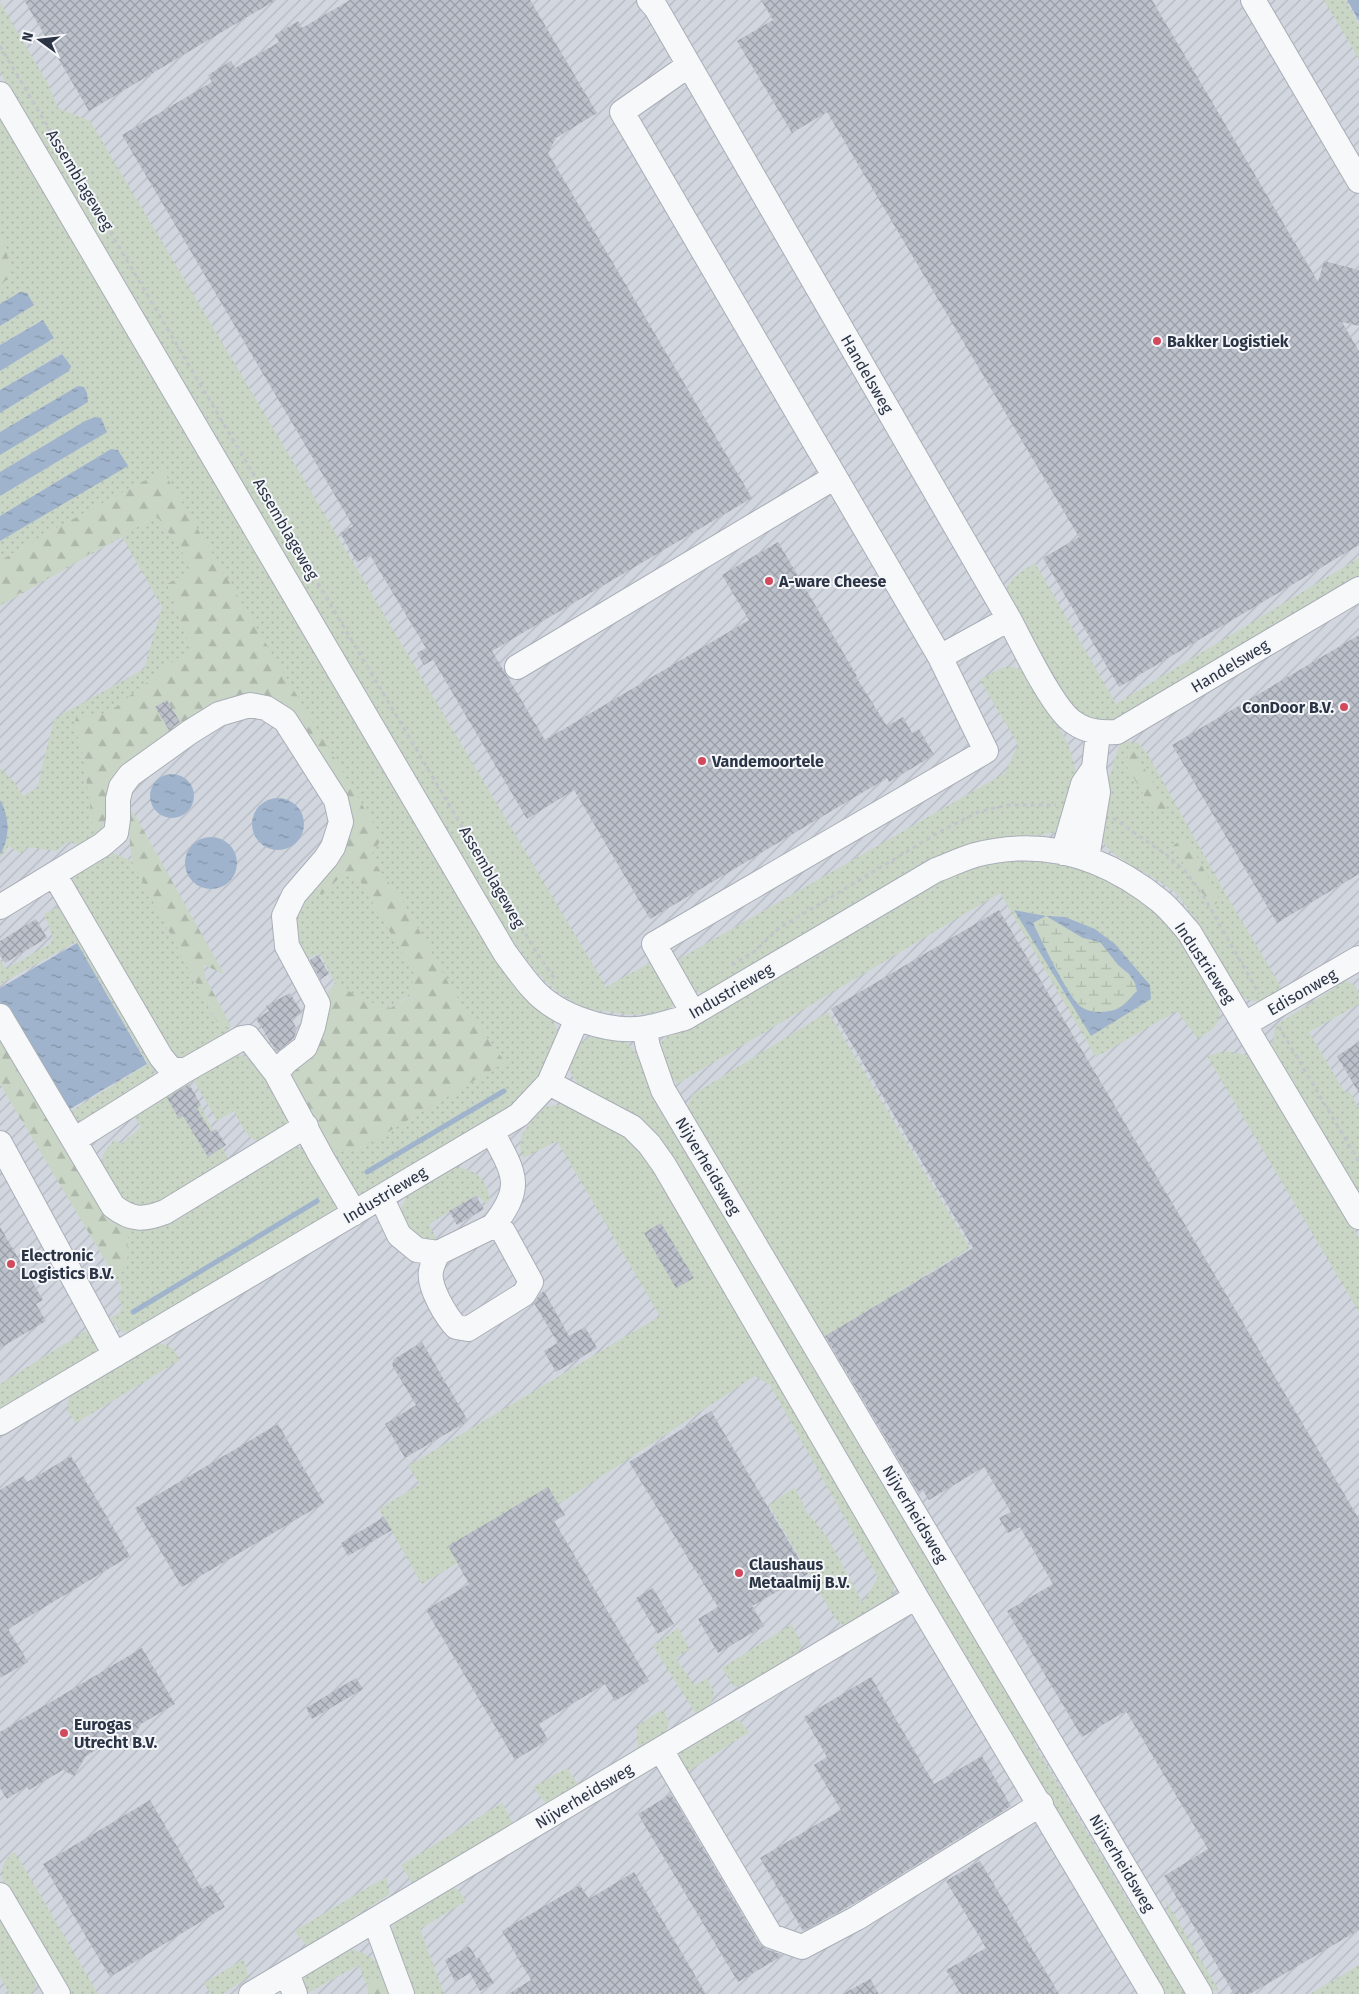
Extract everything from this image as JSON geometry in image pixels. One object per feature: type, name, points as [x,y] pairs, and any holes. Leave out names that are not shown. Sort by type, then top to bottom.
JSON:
[{"type":"street","name":"Handelsweg","points":[[650,0],[1056,703],[1073,722],[1098,733],[1117,732],[1359,589]]},
{"type":"street","points":[[1253,0],[1359,181]]},
{"type":"street","points":[[689,65],[622,112],[940,657],[986,751],[654,944],[693,1013]]},
{"type":"street","name":"Assemblageweg","points":[[0,94],[505,953],[534,990],[555,1006],[577,1019]]},
{"type":"street","points":[[517,667],[835,477]]},
{"type":"street","points":[[940,657],[1009,619]]},
{"type":"street","points":[[0,906],[102,845],[116,833],[118,799],[121,787],[130,775],[190,732],[219,714],[250,705],[266,708],[285,720],[336,800],[341,822],[333,847],[326,858],[294,895],[284,916],[287,946],[318,1004],[313,1028],[305,1047],[276,1073]]},
{"type":"street","points":[[1087,858],[1086,809],[1083,784],[1094,768],[1098,733]]},
{"type":"street","points":[[1063,853],[1086,809]]},
{"type":"street","name":"Industrieweg","points":[[0,1423],[519,1115],[549,1083],[577,1019],[608,1027],[644,1028],[686,1018],[936,870],[975,855],[1011,849],[1038,848],[1087,858],[1126,877],[1162,902],[1189,932],[1246,1024],[1359,1217]]},
{"type":"street","points":[[54,874],[161,1058],[170,1068],[184,1071]]},
{"type":"street","name":"Edisonweg","points":[[1246,1024],[1359,958]]},
{"type":"street","points":[[0,1016],[113,1206],[124,1214],[138,1218],[149,1218],[165,1212],[306,1126]]},
{"type":"street","name":"Nijverheidsweg","points":[[644,1028],[648,1047],[663,1090],[1200,1994]]},
{"type":"street","points":[[74,1140],[184,1071],[242,1038],[248,1038],[276,1073],[348,1202],[352,1214]]},
{"type":"street","points":[[549,1083],[632,1127],[649,1144],[664,1165],[916,1597],[1041,1804],[1152,1994]]},
{"type":"street","points":[[380,1197],[399,1235],[417,1250],[438,1253],[493,1226],[506,1209],[514,1190],[512,1168],[492,1132]]},
{"type":"street","points":[[0,1143],[115,1354]]},
{"type":"street","points":[[438,1253],[430,1272],[432,1287],[448,1318],[456,1327],[468,1329],[524,1294],[531,1282],[503,1231],[493,1226]]},
{"type":"street","name":"Nijverheidsweg","points":[[251,1994],[291,1983],[375,1921],[916,1597]]},
{"type":"street","points":[[661,1750],[771,1936],[802,1947],[857,1918],[1041,1804]]},
{"type":"street","points":[[0,1896],[58,1994]]},
{"type":"street","points":[[375,1921],[402,1994]]},
{"type":"path","name":"Assemblageweg","points":[[0,46],[535,950],[556,981],[563,986]]},
{"type":"path","name":"Industrieweg","points":[[725,969],[755,951],[778,929],[934,835],[978,812],[1007,805],[1029,804],[1086,809],[1118,820],[1168,856],[1186,872],[1204,897],[1269,1012],[1359,1162]]},
{"type":"shaded area","points":[[0,0],[1353,0],[1359,11],[1359,1994],[0,1994]]},
{"type":"green space","points":[[1324,0],[1345,0],[1359,24],[1359,59]]},
{"type":"green space","points":[[0,2],[48,84],[58,108],[90,121],[606,987],[655,960],[677,1003],[663,1010],[641,1014],[618,1013],[584,1007],[552,987],[516,945],[0,72]]},
{"type":"green space","points":[[0,115],[553,1019],[557,1034],[556,1043],[548,1063],[529,1091],[516,1105],[364,1195],[357,1193],[347,1185],[334,1152],[358,1150],[505,1062],[454,993],[405,905],[370,857],[381,838],[163,471],[47,533],[0,561],[0,541],[127,465],[111,449],[0,516],[0,496],[107,432],[95,417],[0,472],[0,455],[87,402],[78,386],[0,432],[0,413],[69,371],[71,366],[61,354],[0,390],[0,371],[54,338],[42,320],[0,345],[0,326],[34,305],[20,292],[0,304],[0,284],[10,278],[10,264],[3,241],[0,240]]},
{"type":"green space","points":[[0,240],[3,241],[10,265],[10,278],[0,284]]},
{"type":"green space","points":[[163,471],[382,838],[370,857],[405,905],[454,993],[505,1062],[358,1150],[334,1152],[322,1146],[289,1081],[323,998],[335,983],[366,1001],[391,1008],[407,998],[415,975],[359,879],[342,875],[322,895],[312,888],[351,826],[285,717],[206,715],[137,754],[115,783],[101,834],[94,834],[82,749],[74,727],[76,717],[108,713],[191,648],[167,584],[194,569],[157,516],[0,604],[0,561],[47,533]]},
{"type":"green space","points":[[157,516],[194,569],[167,584],[191,648],[108,713],[76,718],[74,727],[82,749],[94,834],[93,842],[81,847],[69,841],[56,851],[28,847],[21,854],[9,846],[0,858],[0,768],[14,782],[23,796],[37,788],[54,719],[144,669],[162,607],[122,537],[0,606],[0,604]]},
{"type":"green space","points":[[1359,558],[1359,579],[1126,717],[1109,722],[1091,720],[1071,706],[1005,595],[1012,580],[1035,563],[1116,704]]},
{"type":"green space","points":[[1010,666],[1028,673],[1068,744],[1077,775],[1058,832],[968,845],[737,976],[700,993],[692,986],[684,974],[679,959],[1005,773],[1018,744],[980,680],[999,669]]},
{"type":"green space","points":[[1125,741],[1138,743],[1147,753],[1228,898],[1284,992],[1270,999],[1260,1001],[1250,1000],[1240,995],[1198,924],[1179,897],[1165,885],[1124,861],[1107,847],[1102,840],[1100,820],[1102,807],[1120,744]],"holes":[[[1181,839],[1193,876],[1172,848]]]},
{"type":"green space","points":[[1132,748],[1167,809],[1156,816],[1125,763]]},
{"type":"green space","points":[[126,805],[136,817],[224,974],[204,965],[205,977],[231,1026],[221,1030],[132,861]]},
{"type":"green space","points":[[1181,839],[1190,843],[1220,901],[1211,907],[1193,876],[1172,847]]},
{"type":"green space","points":[[113,853],[132,861],[220,1029],[231,1026],[223,1038],[186,1060],[174,1058],[71,883],[75,873]]},
{"type":"green space","points":[[1001,860],[1048,862],[1084,870],[1115,883],[1145,903],[1170,925],[1185,944],[1210,983],[1219,1008],[1219,1018],[1216,1025],[1198,1039],[1177,1011],[1096,1057],[1000,893],[677,1084],[667,1069],[662,1059],[661,1048],[662,1041],[671,1034],[691,1027],[928,885],[964,868]]},
{"type":"green space","points":[[342,874],[359,879],[415,975],[408,996],[391,1008],[366,1001],[335,983],[320,953],[302,961],[293,941],[296,906],[303,894]]},
{"type":"green space","points":[[60,906],[154,1062],[154,1072],[151,1080],[85,1120],[73,1120],[65,1115],[148,1064],[76,942],[0,984],[0,960],[6,969],[50,944],[53,937],[44,914]]},
{"type":"green space","points":[[1046,916],[1083,938],[1100,942],[1118,965],[1129,974],[1135,983],[1137,991],[1119,1009],[1101,1012],[1089,1011],[1080,1006],[1071,994],[1032,922]]},
{"type":"green space","points":[[1345,981],[1353,984],[1357,989],[1359,1004],[1309,1032],[1345,1093],[1349,1091],[1359,1108],[1359,1197],[1272,1047],[1275,1026]]},
{"type":"green space","points":[[828,1012],[970,1248],[820,1340],[689,1118],[688,1106],[692,1095]]},
{"type":"green space","points":[[0,1029],[128,1224],[127,1268],[115,1277],[0,1084]]},
{"type":"green space","points":[[592,1037],[623,1039],[633,1049],[659,1093],[652,1098],[902,1508],[903,1515],[974,1637],[980,1638],[1035,1735],[1034,1744],[1134,1911],[1144,1913],[1190,1994],[1165,1994],[891,1528],[654,1132],[636,1118],[593,1095],[575,1080],[570,1070],[570,1060],[573,1051],[580,1043]]},
{"type":"green space","points":[[1226,1051],[1246,1055],[1267,1078],[1359,1238],[1359,1312],[1207,1056]]},
{"type":"green space","points":[[239,1054],[257,1063],[286,1110],[288,1120],[283,1131],[264,1141],[254,1140],[249,1136],[234,1111],[217,1121],[192,1077],[226,1055]]},
{"type":"green space","points":[[188,1082],[231,1164],[150,1213],[125,1208],[102,1170],[103,1154],[114,1140],[121,1144],[141,1127],[131,1111]]},
{"type":"green space","points":[[567,1105],[630,1140],[649,1160],[896,1578],[893,1594],[878,1608],[843,1625],[836,1620],[769,1505],[795,1487],[806,1511],[827,1537],[863,1603],[878,1577],[770,1385],[755,1376],[573,1495],[422,1584],[379,1509],[420,1484],[408,1466],[660,1316],[557,1141],[523,1158],[520,1146],[522,1134],[545,1107]]},
{"type":"green space","points":[[298,1147],[308,1154],[336,1201],[335,1213],[129,1333],[121,1331],[110,1318],[119,1313],[122,1306],[118,1299],[122,1288],[115,1277],[127,1268],[128,1224],[285,1148]]},
{"type":"green space","points":[[455,1166],[474,1173],[482,1179],[490,1198],[487,1204],[477,1195],[429,1224],[438,1242],[414,1239],[399,1213],[407,1196]]},
{"type":"green space","points":[[92,1327],[100,1345],[97,1354],[0,1411],[0,1384]]},
{"type":"green space","points":[[159,1343],[173,1348],[180,1360],[76,1423],[67,1410],[69,1397]]},
{"type":"green space","points":[[792,1624],[802,1646],[794,1658],[744,1686],[733,1686],[722,1668]]},
{"type":"green space","points":[[678,1628],[690,1649],[675,1658],[695,1685],[707,1678],[714,1693],[711,1704],[696,1714],[653,1646]]},
{"type":"green space","points":[[663,1709],[669,1722],[665,1735],[644,1748],[638,1748],[637,1726]]},
{"type":"green space","points":[[730,1720],[740,1721],[749,1732],[684,1774],[675,1759],[678,1751]]},
{"type":"green space","points":[[567,1768],[579,1786],[549,1807],[533,1787]]},
{"type":"green space","points":[[502,1803],[514,1825],[414,1886],[401,1865]]},
{"type":"green space","points":[[15,1852],[98,1994],[68,1994],[3,1883],[3,1865]]},
{"type":"green space","points":[[386,1877],[390,1894],[307,1946],[294,1931]]},
{"type":"green space","points":[[452,1887],[458,1890],[466,1901],[420,1929],[444,1994],[410,1994],[391,1931],[395,1921]]},
{"type":"green space","points":[[1165,1899],[1219,1991],[1205,1989],[1173,1931]]},
{"type":"green space","points":[[0,1914],[35,1976],[36,1987],[32,1994],[10,1994],[0,1977]]},
{"type":"green space","points":[[341,1949],[362,1952],[377,1963],[386,1975],[366,1984],[359,1965],[306,1994],[301,1984],[302,1973]]},
{"type":"green space","points":[[244,1959],[248,1977],[223,1994],[211,1994],[204,1983]]},
{"type":"green space","points":[[1359,1965],[1359,1993],[1310,1994]]},
{"type":"green space","points":[[386,1975],[393,1994],[369,1994],[366,1984]]},
{"type":"water","points":[[1347,0],[1359,0],[1359,21]]},
{"type":"water","points":[[20,292],[27,293],[34,305],[0,326],[0,304]]},
{"type":"water","points":[[43,320],[54,338],[0,371],[0,345]]},
{"type":"water","points":[[62,354],[71,366],[69,371],[0,413],[0,390]]},
{"type":"water","points":[[78,386],[84,387],[88,402],[0,455],[0,432]]},
{"type":"water","points":[[95,417],[101,418],[107,432],[0,496],[0,472],[85,421]]},
{"type":"water","points":[[111,449],[118,450],[128,466],[0,541],[0,516]]},
{"type":"water","points":[[176,774],[188,780],[193,788],[193,804],[188,812],[180,817],[168,818],[156,812],[151,804],[150,792],[156,780],[164,775]]},
{"type":"water","points":[[278,798],[288,800],[296,806],[302,814],[304,824],[302,834],[296,842],[288,848],[278,850],[268,848],[260,842],[254,834],[252,824],[254,814],[260,806],[268,800]]},
{"type":"water","points":[[0,800],[6,813],[8,828],[6,842],[0,855]]},
{"type":"water","points":[[211,837],[221,839],[229,845],[235,853],[237,863],[235,873],[229,881],[221,887],[211,889],[201,887],[193,881],[187,873],[185,863],[187,853],[193,845],[201,839]]},
{"type":"water","points":[[1014,910],[1046,916],[1065,917],[1095,929],[1115,944],[1150,985],[1151,999],[1091,1036]],"holes":[[[1046,916],[1083,938],[1100,942],[1135,983],[1137,991],[1125,1004],[1117,1009],[1098,1012],[1084,1009],[1080,1006],[1068,991],[1033,923]]]},
{"type":"water","points":[[77,943],[147,1064],[65,1112],[0,1002],[0,988]]},
{"type":"building","points":[[24,0],[276,0],[89,111]]},
{"type":"building","points":[[350,0],[530,0],[597,113],[556,138],[548,153],[752,498],[492,651],[545,740],[749,620],[722,575],[778,542],[856,677],[887,726],[903,717],[912,733],[919,729],[934,755],[889,782],[887,778],[650,919],[574,790],[527,819],[433,660],[424,665],[417,653],[426,648],[370,555],[357,562],[340,533],[353,526],[122,135],[212,82],[208,75],[231,61],[235,68],[279,42],[275,35],[298,21],[302,28]]},
{"type":"building","points":[[761,0],[1152,0],[1318,282],[1324,261],[1359,270],[1359,326],[1342,322],[1359,351],[1359,545],[1119,687],[1043,558],[1079,537],[827,112],[792,133],[737,41],[773,20]]},
{"type":"building","points":[[1359,635],[1359,874],[1277,923],[1172,745]]},
{"type":"building","points":[[167,700],[180,722],[169,730],[155,707]]},
{"type":"building","points":[[999,910],[1359,1519],[1359,1930],[1250,1994],[1234,1994],[1164,1876],[1208,1849],[1126,1711],[1082,1737],[1007,1611],[1053,1584],[1020,1527],[1008,1533],[999,1518],[1011,1512],[984,1467],[929,1500],[922,1489],[918,1492],[825,1336],[973,1248],[831,1009]]},
{"type":"building","points":[[36,919],[47,938],[5,963],[0,955],[0,941]]},
{"type":"building","points":[[318,955],[329,974],[320,979],[310,960]]},
{"type":"building","points":[[290,993],[302,1013],[291,1019],[297,1029],[294,1038],[277,1052],[256,1019],[269,1011],[266,1006]]},
{"type":"building","points":[[1359,1042],[1359,1093],[1337,1056]]},
{"type":"building","points":[[189,1084],[201,1105],[197,1108],[211,1132],[216,1129],[226,1145],[208,1157],[183,1116],[179,1119],[167,1098]]},
{"type":"building","points":[[476,1196],[484,1209],[457,1225],[449,1211]]},
{"type":"building","points":[[661,1223],[694,1278],[676,1288],[644,1233]]},
{"type":"building","name":"Electronic Logistics B.V.","points":[[0,1227],[43,1300],[36,1304],[46,1321],[0,1348]]},
{"type":"building","points":[[544,1291],[569,1336],[585,1327],[597,1348],[556,1372],[544,1351],[558,1343],[534,1303]]},
{"type":"building","points":[[422,1342],[468,1421],[405,1458],[385,1424],[416,1405],[392,1365],[394,1359]]},
{"type":"building","points":[[711,1411],[808,1574],[752,1606],[764,1626],[718,1653],[698,1619],[718,1607],[629,1462]]},
{"type":"building","points":[[278,1424],[324,1503],[182,1587],[135,1508]]},
{"type":"building","points":[[71,1456],[130,1556],[8,1629],[28,1662],[0,1678],[0,1490],[23,1476],[27,1482]]},
{"type":"building","points":[[548,1487],[565,1515],[554,1521],[649,1681],[615,1701],[605,1684],[539,1724],[548,1740],[515,1760],[426,1610],[469,1584],[448,1546]]},
{"type":"building","points":[[384,1517],[392,1530],[348,1556],[341,1543]]},
{"type":"building","points":[[653,1588],[674,1624],[658,1634],[636,1598]]},
{"type":"building","points":[[142,1648],[175,1704],[141,1724],[130,1743],[118,1737],[86,1756],[74,1776],[63,1770],[29,1790],[27,1786],[7,1799],[0,1788],[0,1732]]},
{"type":"building","points":[[871,1677],[934,1784],[982,1756],[1011,1806],[855,1903],[803,1931],[760,1858],[841,1810],[814,1765],[827,1757],[804,1717]]},
{"type":"building","points":[[356,1678],[363,1689],[312,1719],[306,1708]]},
{"type":"building","points":[[671,1794],[759,1943],[766,1949],[782,1956],[738,1982],[638,1814]]},
{"type":"building","points":[[150,1800],[202,1889],[211,1884],[225,1907],[110,1977],[43,1864]]},
{"type":"building","points":[[980,1861],[1059,1994],[961,1994],[946,1970],[986,1948],[946,1881]]},
{"type":"building","points":[[634,1872],[706,1994],[508,1994],[531,1980],[502,1931],[580,1885],[589,1899]]},
{"type":"building","points":[[469,1946],[477,1959],[479,1958],[494,1983],[480,1991],[470,1973],[455,1982],[445,1960]]},
{"type":"building","points":[[870,1979],[879,1994],[843,1994]]},
{"type":"waterway","points":[[367,1172],[504,1091]]},
{"type":"waterway","points":[[133,1312],[317,1201]]},
{"type":"place","name":"Bakker Logistiek","points":[[1157,341]]},
{"type":"place","name":"A-ware Cheese","points":[[769,581]]},
{"type":"place","name":"ConDoor B.V.","points":[[1344,707]]},
{"type":"place","name":"Vandemoortele","points":[[702,761]]},
{"type":"place","name":"Electronic Logistics B.V.","points":[[11,1264]]},
{"type":"place","name":"Claushaus Metaalmij B.V.","points":[[739,1573]]},
{"type":"place","name":"Eurogas Utrecht B.V.","points":[[64,1733]]}]
